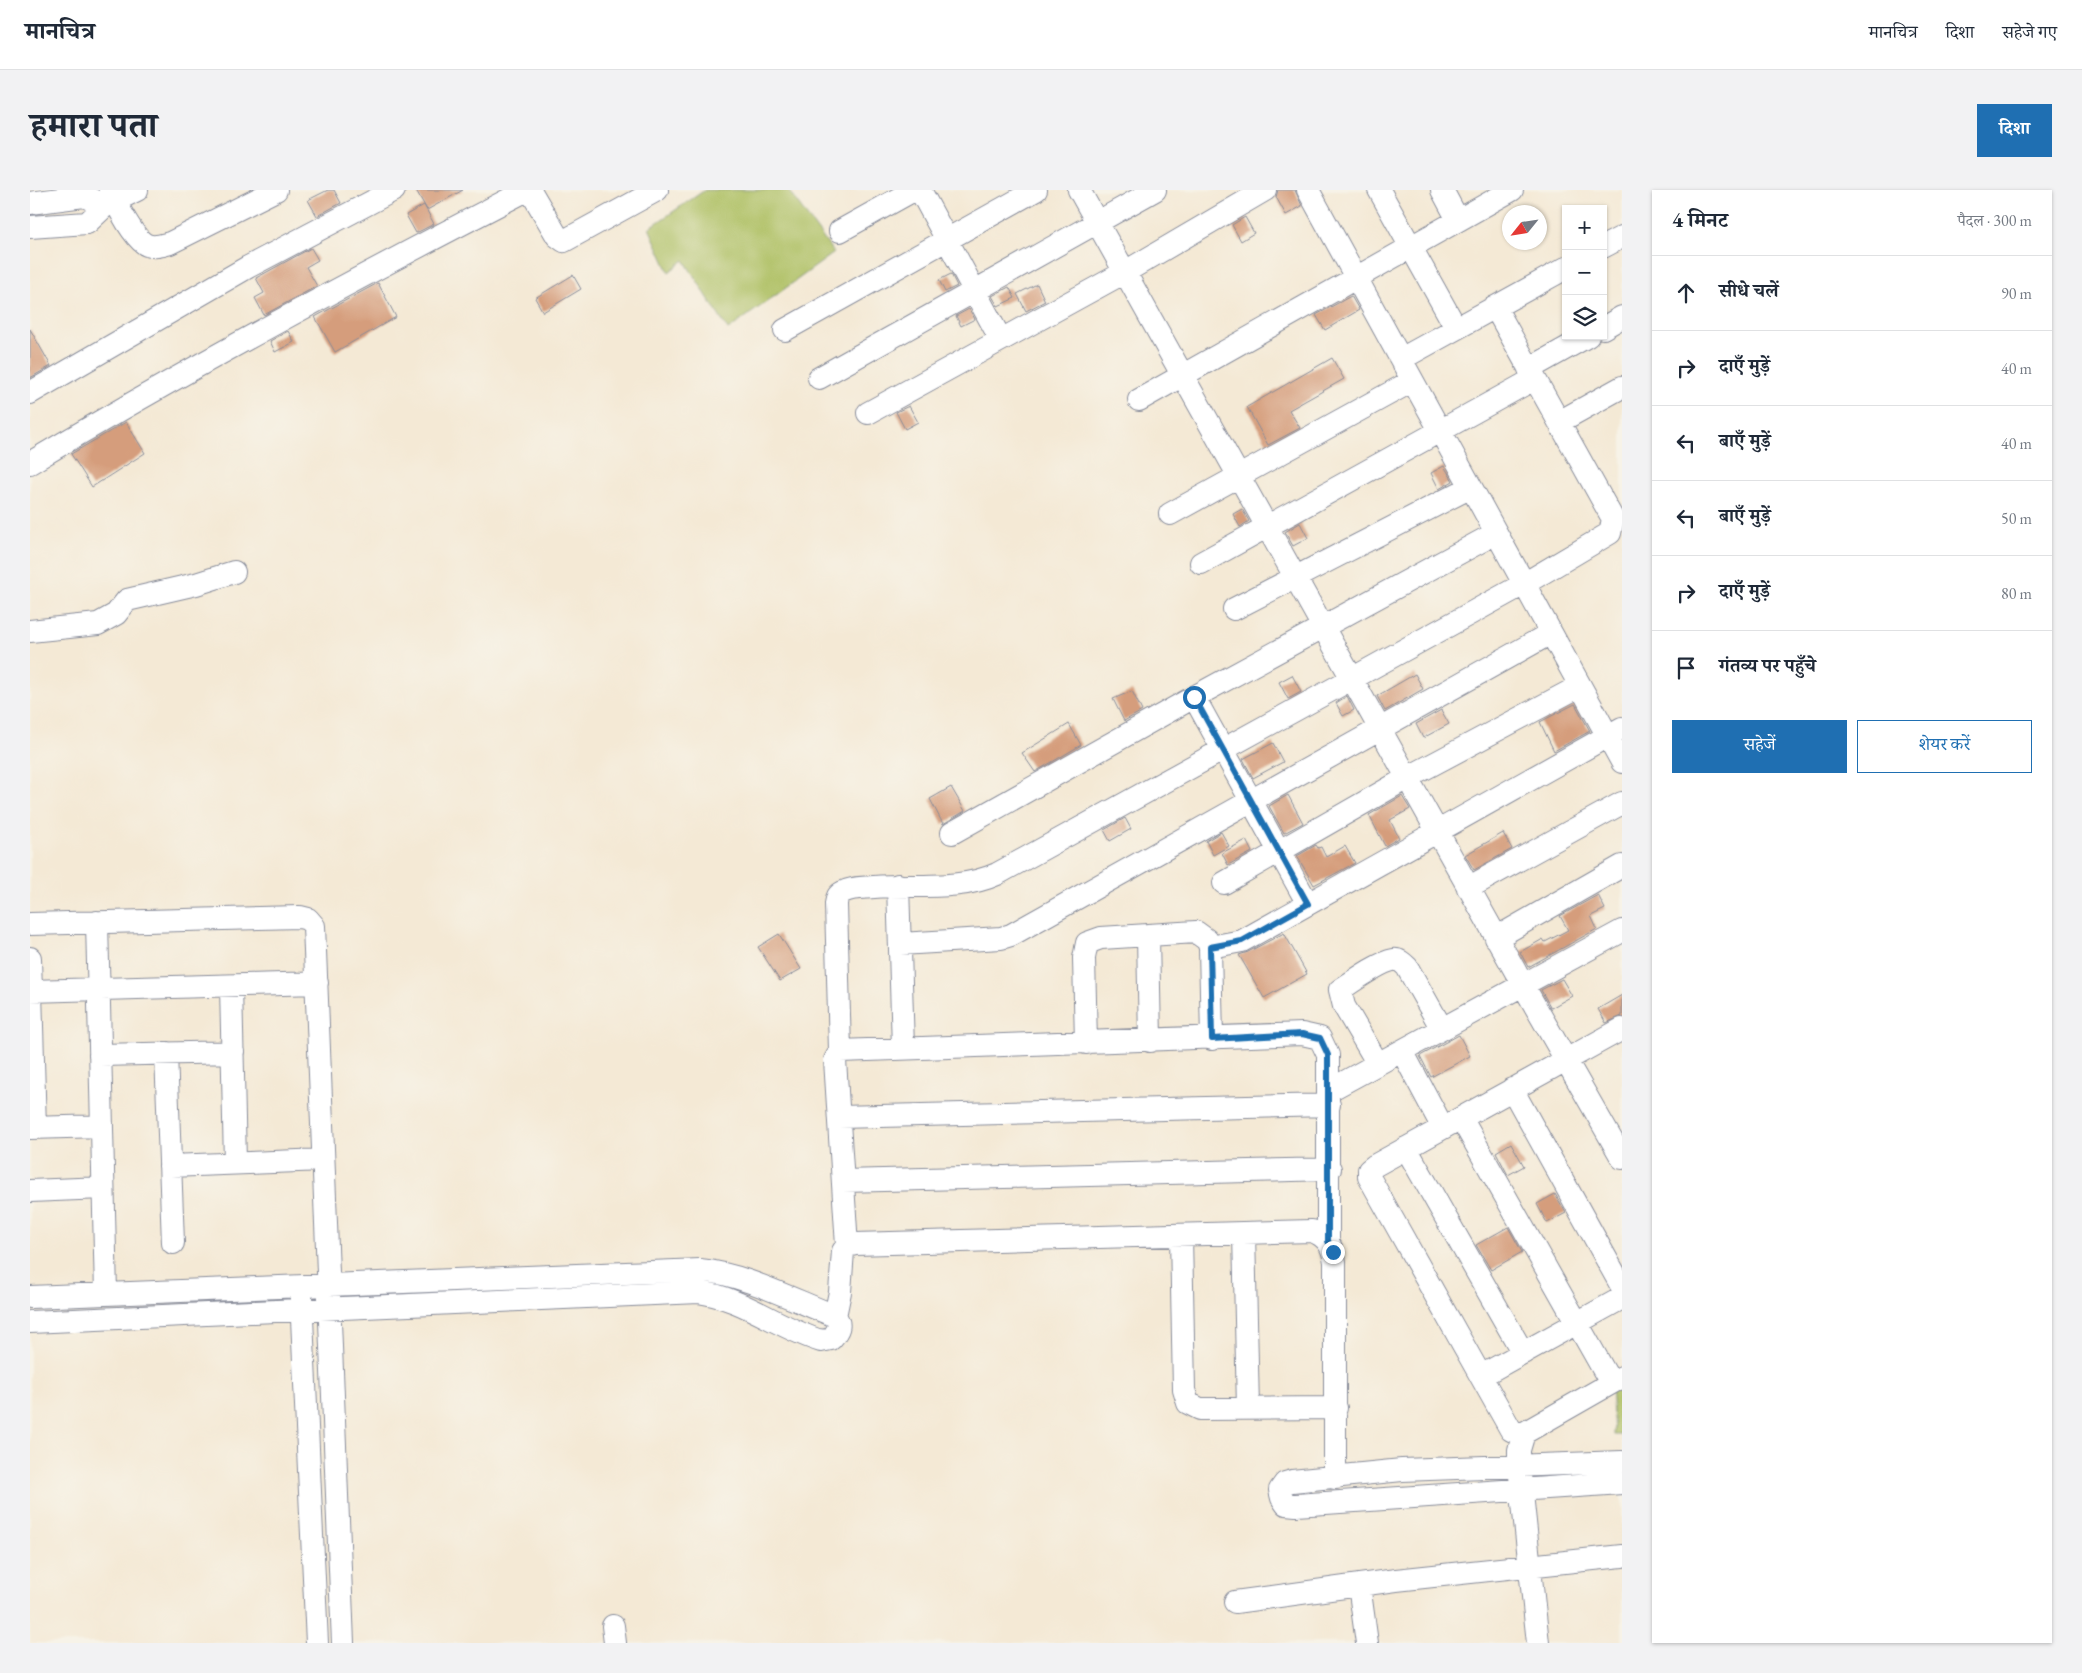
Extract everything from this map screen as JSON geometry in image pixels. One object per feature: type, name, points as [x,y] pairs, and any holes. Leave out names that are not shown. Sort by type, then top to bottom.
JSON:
[{"type":"street","points":[[30,203],[84,196],[110,199],[137,190]]},
{"type":"street","points":[[110,199],[138,238],[146,245],[158,246],[170,243],[276,190]]},
{"type":"street","points":[[30,393],[248,266],[394,190]]},
{"type":"street","points":[[30,463],[139,397],[203,364],[263,328],[528,190],[557,236],[564,241],[657,190]]},
{"type":"street","points":[[840,230],[914,190]]},
{"type":"street","points":[[920,190],[1001,340]]},
{"type":"street","points":[[784,330],[1036,190]]},
{"type":"street","points":[[1079,190],[1522,985],[1622,1158]]},
{"type":"street","points":[[819,378],[1155,190]]},
{"type":"street","points":[[868,413],[1124,272],[1266,190]]},
{"type":"street","points":[[1308,190],[1580,686],[1615,732],[1622,762]]},
{"type":"street","points":[[1380,190],[1456,328]]},
{"type":"street","points":[[1442,190],[1458,220]]},
{"type":"street","points":[[1139,400],[1512,190]]},
{"type":"street","points":[[30,227],[87,223],[110,199]]},
{"type":"street","points":[[1607,245],[1622,237]]},
{"type":"street","points":[[1401,359],[1562,270]]},
{"type":"street","points":[[835,1316],[840,1292],[843,1251],[847,1246],[836,1060],[840,1051],[837,897],[850,890],[898,885],[983,881],[1524,584],[1610,532],[1618,517],[1559,422],[1495,307]]},
{"type":"street","points":[[1607,326],[1622,317]]},
{"type":"street","points":[[1201,563],[1440,432],[1582,340]]},
{"type":"street","points":[[1170,514],[1412,381]]},
{"type":"street","points":[[1559,422],[1622,387]]},
{"type":"street","points":[[1234,609],[1471,487]]},
{"type":"street","points":[[952,833],[1194,697],[1496,533]]},
{"type":"street","points":[[30,631],[98,624],[116,614],[128,600],[196,584],[234,572]]},
{"type":"street","points":[[900,944],[1001,938],[1011,935],[1252,802],[1551,633]]},
{"type":"street","points":[[1224,883],[1407,778],[1580,686]]},
{"type":"street","points":[[1194,697],[1308,904]]},
{"type":"street","points":[[1210,947],[1242,941],[1615,732]]},
{"type":"street","points":[[1468,888],[1622,804]]},
{"type":"street","points":[[1496,938],[1622,866]]},
{"type":"street","points":[[898,885],[903,1048]]},
{"type":"street","points":[[30,924],[300,917],[308,919],[314,926],[316,935],[327,1284],[343,1643]]},
{"type":"street","points":[[97,922],[106,1294]]},
{"type":"street","points":[[839,1117],[1329,1098],[1378,1064],[1622,931]]},
{"type":"street","points":[[1086,1043],[1084,958],[1087,944],[1101,938],[1196,932],[1203,936],[1210,947],[1212,1039]]},
{"type":"street","points":[[1148,935],[1150,1041]]},
{"type":"street","points":[[30,958],[32,1128],[102,1126]]},
{"type":"street","points":[[1378,1064],[1344,1006],[1340,990],[1386,963],[1394,960],[1401,961],[1407,967],[1442,1029]]},
{"type":"street","points":[[31,991],[317,983]]},
{"type":"street","points":[[231,986],[235,1163]]},
{"type":"street","points":[[1402,1051],[1452,1123],[1577,1323],[1616,1380],[1524,1432],[1512,1430],[1369,1177],[1370,1170],[1406,1148],[1452,1123],[1566,1060],[1621,1031]]},
{"type":"street","points":[[840,1051],[1212,1039],[1302,1034],[1320,1038],[1328,1055],[1330,1169],[1328,1241],[1335,1262],[1335,1478]]},
{"type":"street","points":[[100,1055],[233,1052]]},
{"type":"street","points":[[166,1053],[173,1243]]},
{"type":"street","points":[[1512,1090],[1622,1287]]},
{"type":"street","points":[[1406,1148],[1523,1353]]},
{"type":"street","points":[[170,1166],[323,1160]]},
{"type":"street","points":[[843,1181],[1330,1169]]},
{"type":"street","points":[[30,1191],[103,1188]]},
{"type":"street","points":[[847,1246],[1312,1231],[1319,1233],[1328,1241]]},
{"type":"street","points":[[1244,1233],[1248,1408]]},
{"type":"street","points":[[1181,1235],[1185,1396],[1188,1402],[1200,1408],[1336,1408]]},
{"type":"street","points":[[30,1297],[700,1270],[720,1273],[835,1316],[839,1321],[839,1326],[831,1339],[826,1342],[815,1339],[748,1308],[710,1293],[699,1292],[30,1322]]},
{"type":"street","points":[[300,1286],[317,1643]]},
{"type":"street","points":[[1481,1376],[1622,1298]]},
{"type":"street","points":[[1524,1432],[1519,1450],[1519,1466],[1538,1643]]},
{"type":"street","points":[[1622,1462],[1402,1470],[1285,1483],[1280,1490],[1286,1504],[1296,1506],[1622,1483]]},
{"type":"street","points":[[1235,1602],[1359,1585],[1622,1556]]},
{"type":"street","points":[[1359,1585],[1367,1643]]},
{"type":"green space","points":[[705,190],[788,190],[834,253],[728,330],[684,260],[669,272],[649,228]]},
{"type":"green space","points":[[1622,1380],[1622,1435],[1614,1435],[1611,1383]]},
{"type":"building","points":[[328,190],[334,190],[341,203],[317,216],[308,200]]},
{"type":"building","points":[[416,190],[463,190],[427,210]]},
{"type":"building","points":[[1278,190],[1295,190],[1302,206],[1286,215],[1276,197]]},
{"type":"building","points":[[424,205],[434,224],[416,233],[406,215]]},
{"type":"building","points":[[1245,217],[1254,233],[1241,241],[1232,225]]},
{"type":"building","points":[[311,248],[318,260],[306,267],[317,286],[264,315],[255,298],[264,293],[256,278]]},
{"type":"building","points":[[951,274],[957,286],[945,292],[939,280]]},
{"type":"building","points":[[573,275],[581,289],[543,312],[535,298]]},
{"type":"building","points":[[378,283],[396,317],[335,352],[315,317]]},
{"type":"building","points":[[1037,284],[1045,301],[1026,311],[1017,294]]},
{"type":"building","points":[[1009,287],[1015,298],[998,306],[992,296]]},
{"type":"building","points":[[1351,296],[1359,310],[1325,330],[1316,315]]},
{"type":"building","points":[[969,309],[975,319],[961,326],[956,316]]},
{"type":"building","points":[[30,329],[51,366],[30,378]]},
{"type":"building","points":[[288,331],[294,342],[275,352],[270,341]]},
{"type":"building","points":[[1332,358],[1344,379],[1289,410],[1300,428],[1268,445],[1247,407]]},
{"type":"building","points":[[909,406],[918,422],[905,429],[896,412]]},
{"type":"building","points":[[126,422],[145,453],[92,487],[71,454]]},
{"type":"building","points":[[1444,466],[1453,481],[1439,489],[1431,473]]},
{"type":"building","points":[[1242,509],[1249,521],[1240,527],[1233,514]]},
{"type":"building","points":[[1300,523],[1308,538],[1293,546],[1285,532]]},
{"type":"building","points":[[1415,674],[1423,689],[1385,711],[1377,696]]},
{"type":"building","points":[[1292,675],[1301,692],[1288,699],[1279,682]]},
{"type":"building","points":[[1132,691],[1142,711],[1124,721],[1113,699]]},
{"type":"building","points":[[1347,696],[1354,710],[1343,716],[1336,703]]},
{"type":"building","points":[[1575,704],[1590,731],[1554,751],[1540,722]]},
{"type":"building","points":[[1441,710],[1449,724],[1423,738],[1416,724]]},
{"type":"building","points":[[1069,724],[1081,745],[1035,772],[1022,753]]},
{"type":"building","points":[[1273,743],[1283,762],[1253,778],[1243,759]]},
{"type":"building","points":[[951,787],[965,811],[943,824],[930,799]]},
{"type":"building","points":[[1288,795],[1303,823],[1284,833],[1269,806]]},
{"type":"building","points":[[1402,796],[1410,809],[1390,820],[1399,838],[1385,846],[1369,815]]},
{"type":"building","points":[[1125,818],[1131,829],[1110,841],[1104,830]]},
{"type":"building","points":[[1221,832],[1229,846],[1213,855],[1206,841]]},
{"type":"building","points":[[1503,833],[1512,849],[1474,870],[1465,855]]},
{"type":"building","points":[[1246,840],[1252,852],[1228,865],[1222,853]]},
{"type":"building","points":[[1316,845],[1318,848],[1321,847],[1326,857],[1345,846],[1355,863],[1314,885],[1297,856]]},
{"type":"building","points":[[1598,895],[1605,909],[1591,916],[1597,929],[1528,967],[1520,952],[1543,939],[1545,942],[1568,930],[1560,916]]},
{"type":"building","points":[[1284,933],[1307,974],[1264,998],[1239,955]]},
{"type":"building","points":[[779,934],[801,969],[780,981],[758,947]]},
{"type":"building","points":[[1562,979],[1572,996],[1551,1008],[1541,990]]},
{"type":"building","points":[[1622,995],[1622,1016],[1606,1023],[1598,1009]]},
{"type":"building","points":[[1459,1035],[1470,1056],[1431,1077],[1420,1056]]},
{"type":"building","points":[[1511,1143],[1524,1166],[1508,1175],[1496,1152]]},
{"type":"building","points":[[1555,1194],[1566,1213],[1547,1223],[1537,1204]]},
{"type":"building","points":[[1508,1227],[1522,1252],[1491,1270],[1476,1245]]},
{"type":"route","points":[[1194,697],[1308,904],[1242,941],[1210,947],[1212,1039],[1302,1034],[1320,1038],[1325,1045],[1328,1055],[1330,1169],[1328,1241],[1333,1252]]}]
